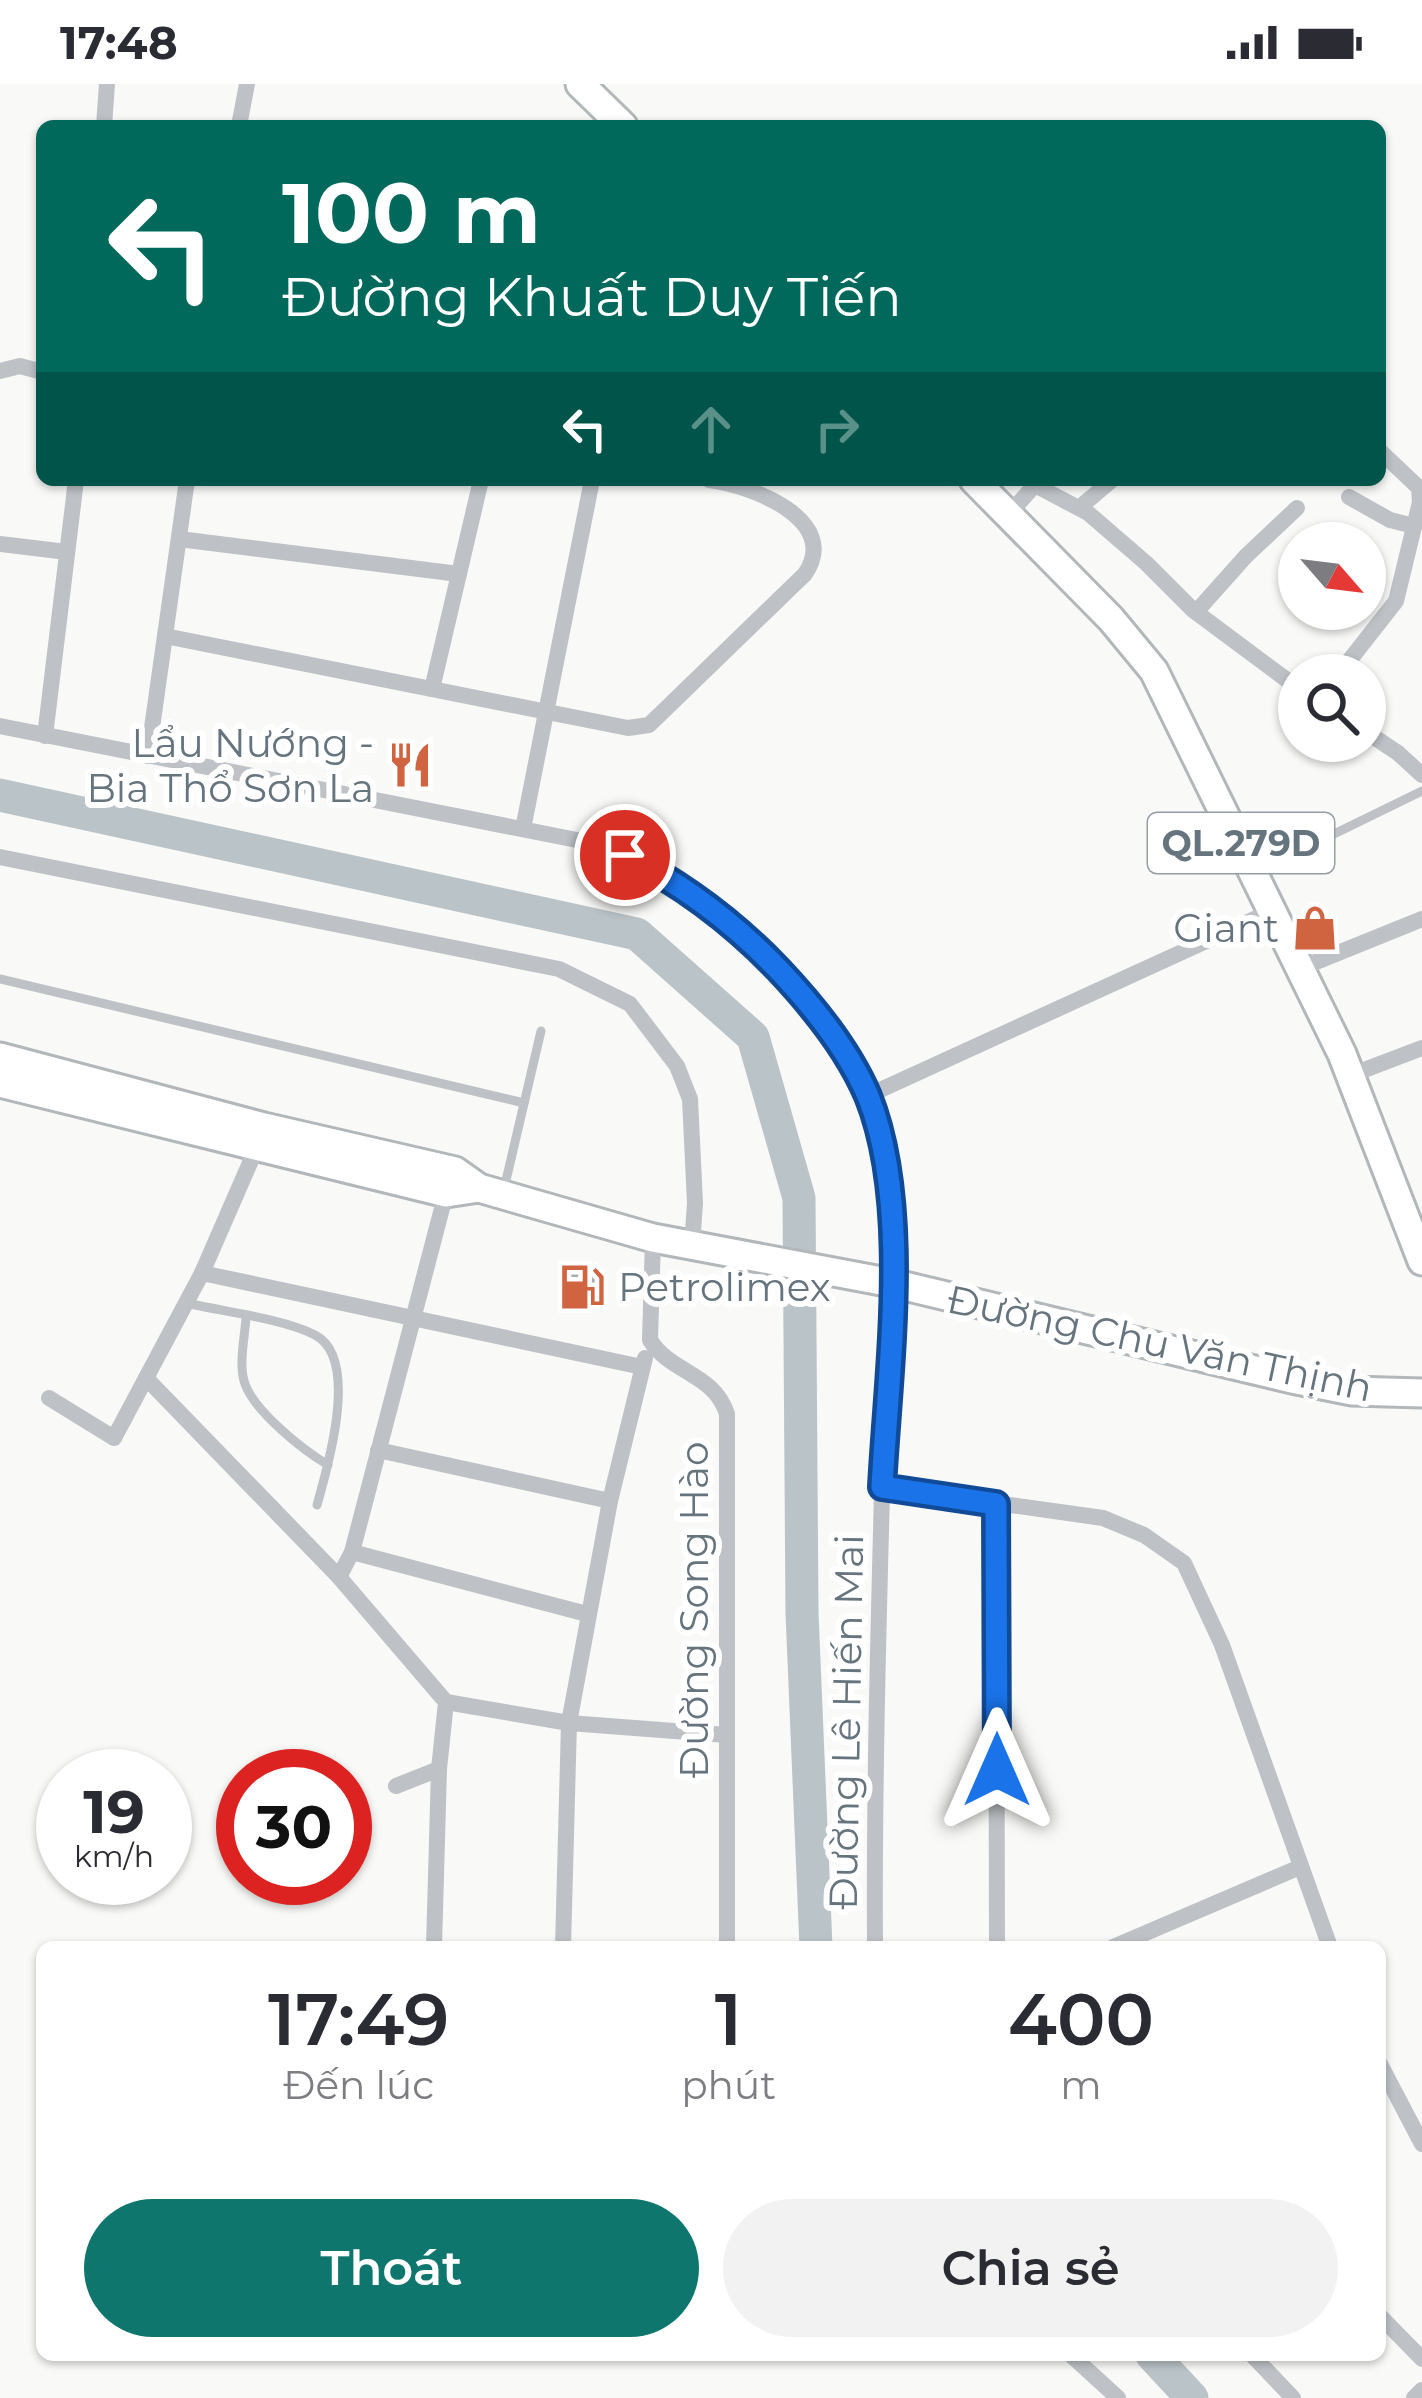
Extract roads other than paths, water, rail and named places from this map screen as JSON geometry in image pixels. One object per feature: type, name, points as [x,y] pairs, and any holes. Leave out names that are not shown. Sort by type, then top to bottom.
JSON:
[{"type":"main road","points":[[580,84],[617,120]]},
{"type":"main road","name":"QL.279D","points":[[980,486],[1111,619],[1154,671],[1351,1075],[1416,1228],[1422,1261]]},
{"type":"main road","name":"Đường Chu Văn Thịnh","points":[[0,1057],[264,1127],[455,1171],[491,1192],[652,1238],[883,1282],[1292,1379],[1352,1390],[1422,1394]]},
{"type":"main road","name":"Đường Chu Văn Thịnh","points":[[0,1083],[446,1193],[491,1192]]},
{"type":"street","points":[[104,120],[107,84]]},
{"type":"street","points":[[239,120],[248,84]]},
{"type":"street","points":[[0,370],[20,366],[36,370]]},
{"type":"street","points":[[1355,654],[1396,601],[1414,526],[1419,488],[1386,457]]},
{"type":"street","points":[[45,736],[75,486]]},
{"type":"street","points":[[148,756],[186,486]]},
{"type":"street","points":[[432,689],[480,486]]},
{"type":"street","points":[[523,829],[591,486]]},
{"type":"street","points":[[164,636],[628,728],[649,725],[814,562],[816,548],[803,522],[758,494],[730,486]]},
{"type":"street","points":[[1008,515],[1033,486]]},
{"type":"street","points":[[1041,486],[1079,507],[1196,613],[1278,674]]},
{"type":"street","points":[[1079,507],[1105,486]]},
{"type":"street","points":[[1349,497],[1390,520],[1414,526]]},
{"type":"street","points":[[1196,613],[1297,508]]},
{"type":"street","points":[[178,539],[459,574]]},
{"type":"street","points":[[0,544],[67,551]]},
{"type":"street","name":"Đường Lê Hiến Mai","points":[[0,726],[582,841],[625,855],[687,890],[762,953],[796,988],[842,1049],[868,1096],[887,1172],[875,1941]]},
{"type":"street","points":[[1386,744],[1422,775]]},
{"type":"street","points":[[0,857],[559,969],[631,1004],[677,1066],[691,1099],[692,1246]]},
{"type":"street","points":[[868,1096],[1274,910]]},
{"type":"street","points":[[1301,968],[1422,919]]},
{"type":"street","points":[[1351,1075],[1422,1048]]},
{"type":"street","points":[[49,1398],[114,1438],[202,1273],[256,1149]]},
{"type":"street","points":[[339,1577],[352,1552],[446,1193]]},
{"type":"street","points":[[563,1941],[569,1723],[610,1501],[650,1340],[652,1238]]},
{"type":"street","points":[[202,1273],[642,1367]]},
{"type":"street","name":"Đường Song Hào","points":[[650,1340],[670,1362],[713,1388],[727,1414],[728,1941]]},
{"type":"street","points":[[146,1378],[339,1577],[446,1702],[569,1723],[727,1735]]},
{"type":"street","points":[[378,1450],[610,1501]]},
{"type":"street","points":[[882,1487],[1103,1518],[1144,1535],[1184,1563],[1222,1645],[1328,1941]]},
{"type":"street","points":[[996,1504],[997,1941]]},
{"type":"street","points":[[352,1552],[587,1614]]},
{"type":"street","points":[[434,1941],[446,1702]]},
{"type":"street","points":[[396,1786],[439,1769]]},
{"type":"street","points":[[1127,1941],[1300,1867]]},
{"type":"street","points":[[1386,2075],[1422,2144]]},
{"type":"street","points":[[1386,2322],[1422,2360]]},
{"type":"street","points":[[1078,2361],[1118,2398]]},
{"type":"street","points":[[1258,2361],[1293,2398]]},
{"type":"street","points":[[1414,2398],[1422,2390]]},
{"type":"lane","points":[[1256,872],[1422,791]]},
{"type":"lane","points":[[0,979],[524,1103]]},
{"type":"lane","points":[[491,1192],[524,1103],[541,1031]]},
{"type":"lane","points":[[186,1303],[315,1334],[329,1346],[338,1365],[336,1419],[317,1504]]},
{"type":"lane","points":[[246,1316],[244,1382],[254,1400],[304,1450],[328,1466]]},
{"type":"waterway","points":[[0,795],[637,934],[753,1037],[799,1198],[802,1613],[816,1941]]},
{"type":"waterway","points":[[1158,2361],[1192,2398]]},
{"type":"place","name":"Lẩu Nướng - Bia Thổ Sơn La","points":[[410,765]]},
{"type":"place","name":"Giant","points":[[1315,928]]},
{"type":"place","name":"Petrolimex","points":[[582,1287]]}]
